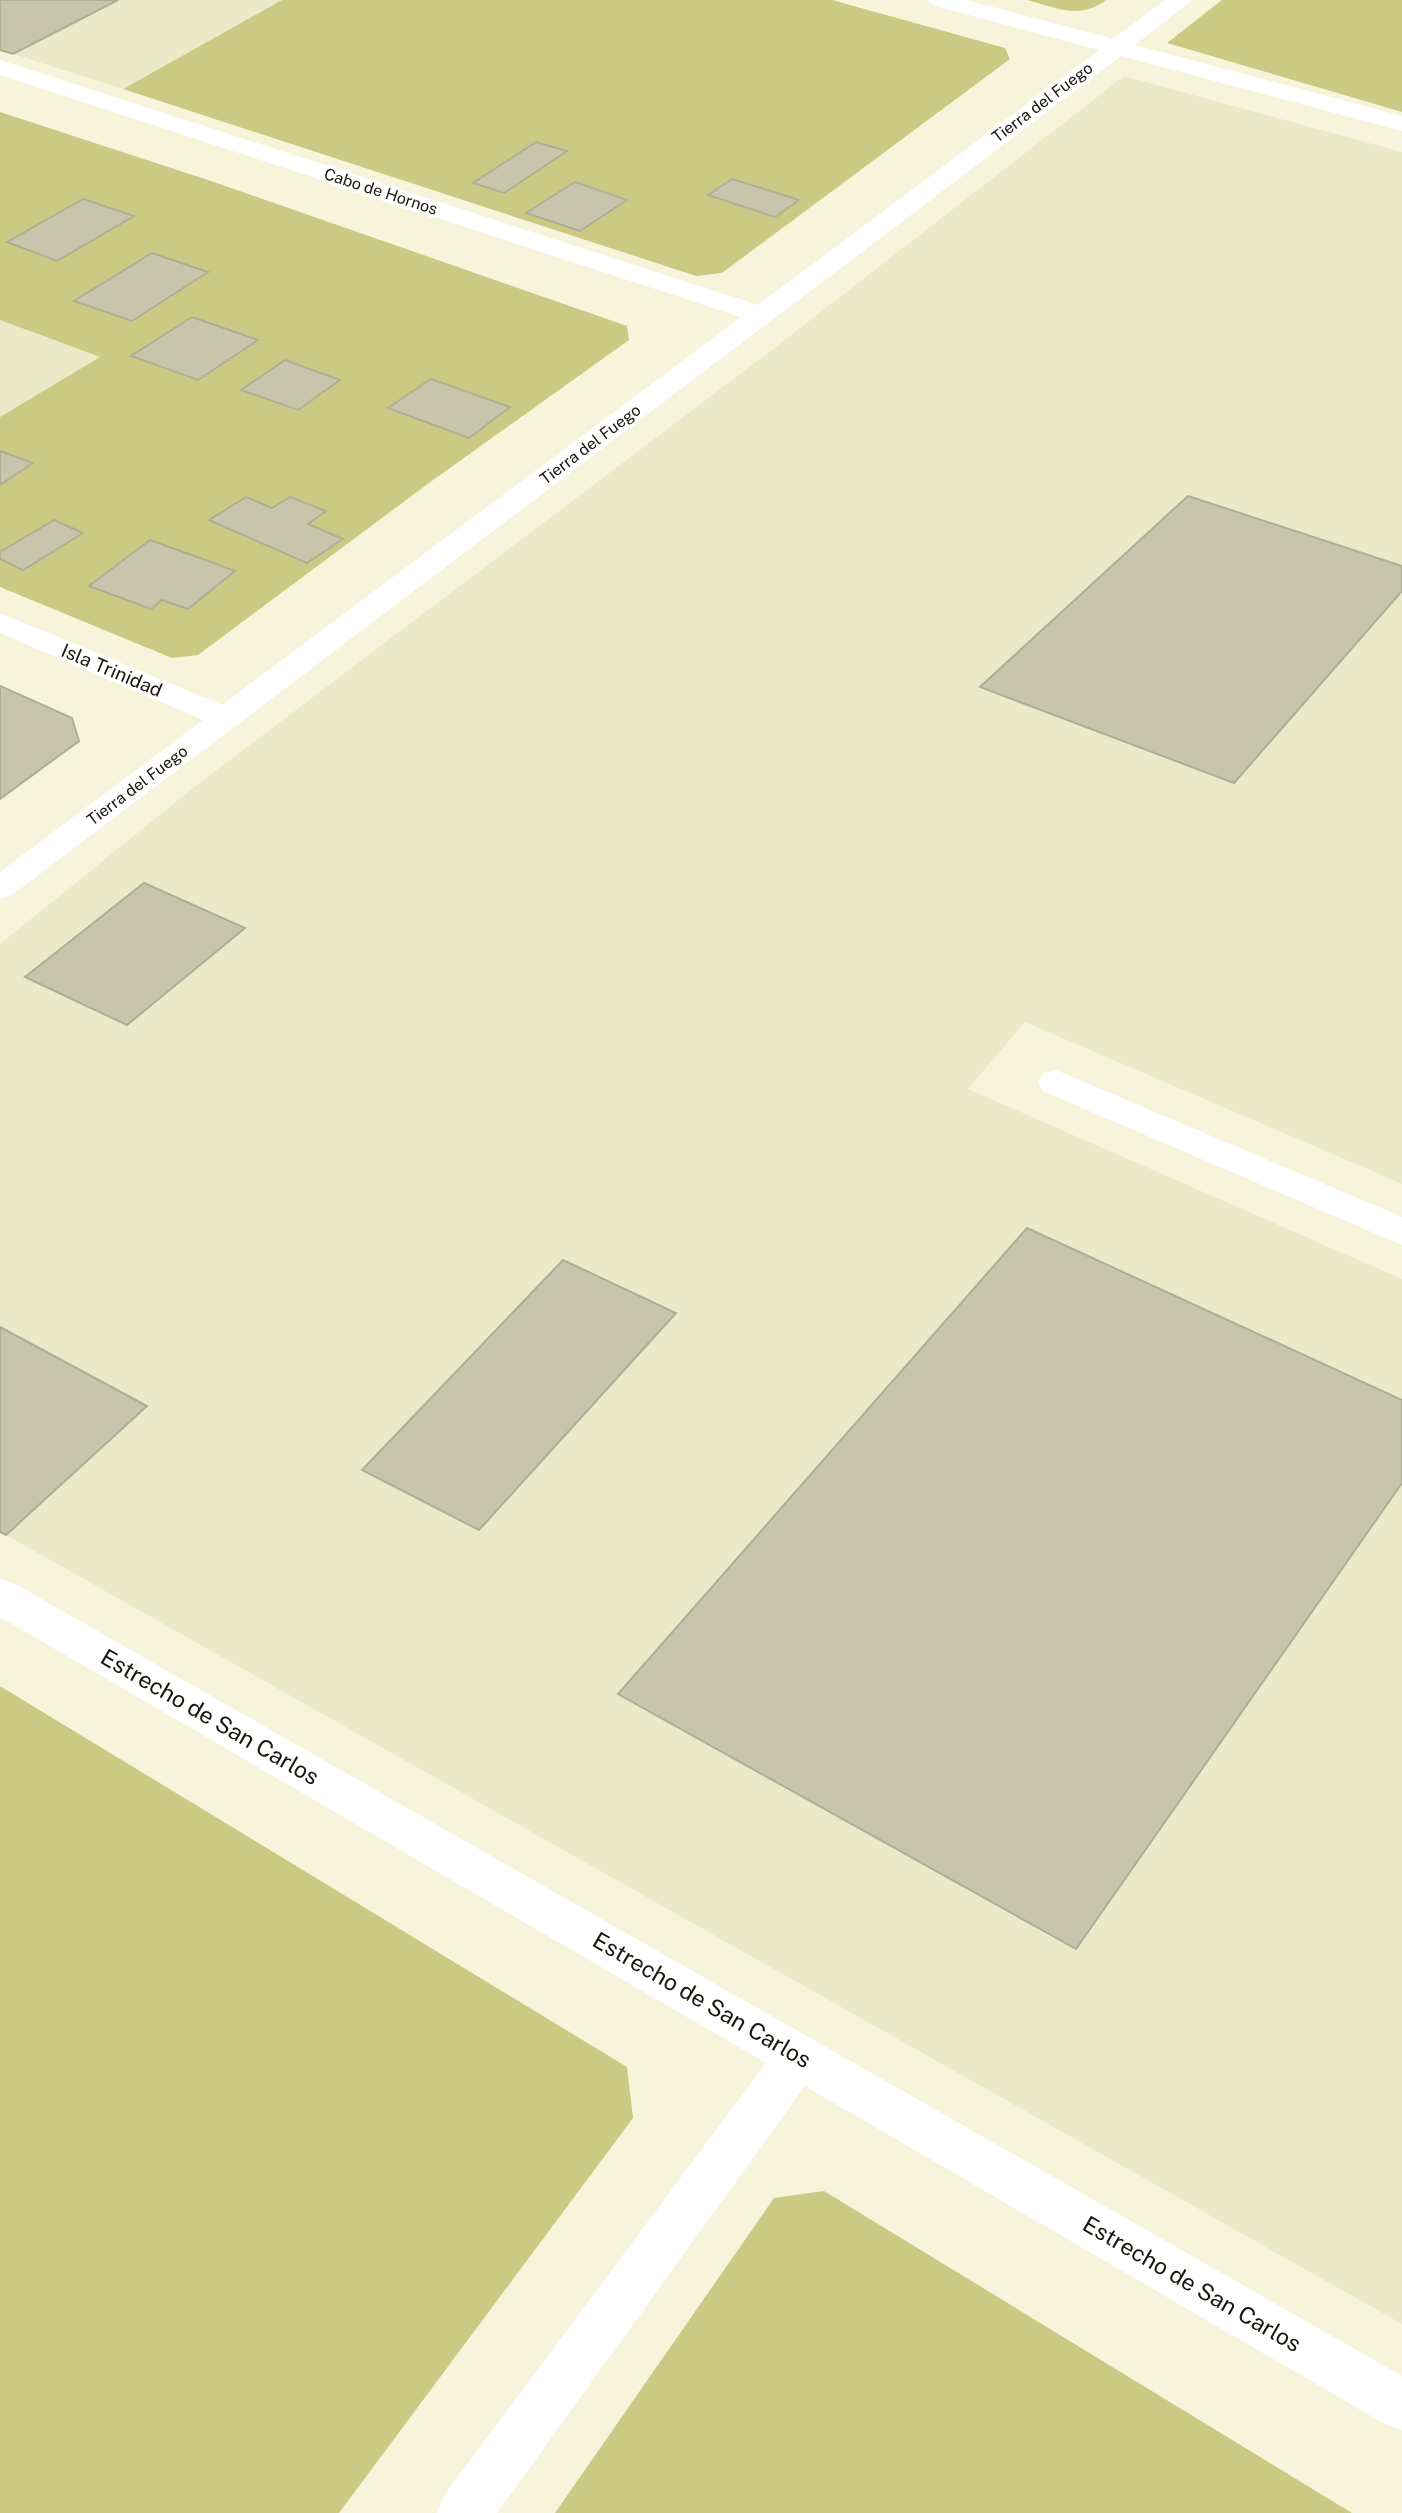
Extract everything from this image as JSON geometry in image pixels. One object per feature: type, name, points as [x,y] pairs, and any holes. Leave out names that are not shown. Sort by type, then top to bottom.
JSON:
[{"type":"street","points":[[940,0],[1402,124]]},
{"type":"street","name":"Tierra del Fuego","points":[[0,888],[1180,0]]},
{"type":"street","name":"Cabo de Hornos","points":[[0,67],[762,314]]},
{"type":"street","name":"Isla Trinidad","points":[[0,622],[225,718]]},
{"type":"street","points":[[1056,1082],[1402,1232]]},
{"type":"street","name":"Estrecho de San Carlos","points":[[0,1596],[1402,2405]]},
{"type":"street","points":[[464,2513],[799,2056]]},
{"type":"shaded area","points":[[118,0],[282,0],[123,89],[13,54]]},
{"type":"shaded area","points":[[282,0],[832,0],[1005,48],[1010,59],[722,273],[696,276],[123,89]]},
{"type":"shaded area","points":[[1027,0],[1106,0],[1087,10],[1077,11],[1058,9]]},
{"type":"shaded area","points":[[1222,0],[1402,0],[1402,112],[1167,43]]},
{"type":"shaded area","points":[[1124,76],[1402,152],[1402,566],[1188,496],[981,687],[1234,783],[1402,591],[1402,1184],[1025,1022],[968,1089],[1402,1279],[1402,2324],[6,1535],[147,1406],[0,1327],[0,944],[198,784],[764,356]]},
{"type":"shaded area","points":[[0,112],[214,182],[627,326],[629,340],[429,483],[198,655],[172,658],[0,587],[0,417],[100,357],[0,320]]},
{"type":"shaded area","points":[[0,320],[100,357],[0,417]]},
{"type":"shaded area","points":[[0,1686],[627,2067],[633,2118],[339,2513],[0,2513]]},
{"type":"shaded area","points":[[824,2191],[1352,2513],[555,2513],[774,2198]]},
{"type":"building","points":[[0,0],[118,0],[13,54],[0,50]]},
{"type":"building","points":[[536,142],[567,151],[504,193],[473,183]]},
{"type":"building","points":[[732,179],[799,200],[775,217],[708,195]]},
{"type":"building","points":[[575,182],[627,200],[580,231],[526,213]]},
{"type":"building","points":[[83,199],[134,216],[57,261],[7,242]]},
{"type":"building","points":[[152,253],[208,272],[132,321],[74,301]]},
{"type":"building","points":[[192,317],[258,340],[198,380],[131,356]]},
{"type":"building","points":[[285,360],[340,380],[298,410],[241,390]]},
{"type":"building","points":[[431,379],[510,407],[469,438],[388,408]]},
{"type":"building","points":[[0,451],[33,463],[0,485]]},
{"type":"building","points":[[1188,496],[1402,566],[1402,591],[1234,783],[980,687]]},
{"type":"building","points":[[246,497],[272,508],[290,497],[326,511],[308,524],[343,539],[307,563],[209,520]]},
{"type":"building","points":[[54,520],[83,533],[23,570],[0,559],[0,552]]},
{"type":"building","points":[[150,540],[235,571],[188,609],[162,600],[151,609],[89,586]]},
{"type":"building","points":[[0,686],[72,718],[79,741],[0,799]]},
{"type":"building","points":[[144,883],[245,928],[127,1025],[25,977]]},
{"type":"building","points":[[1027,1228],[1402,1400],[1402,1483],[1076,1949],[618,1694]]},
{"type":"building","points":[[563,1260],[676,1313],[479,1530],[362,1470]]},
{"type":"building","points":[[0,1327],[147,1406],[6,1535],[0,1532]]}]
